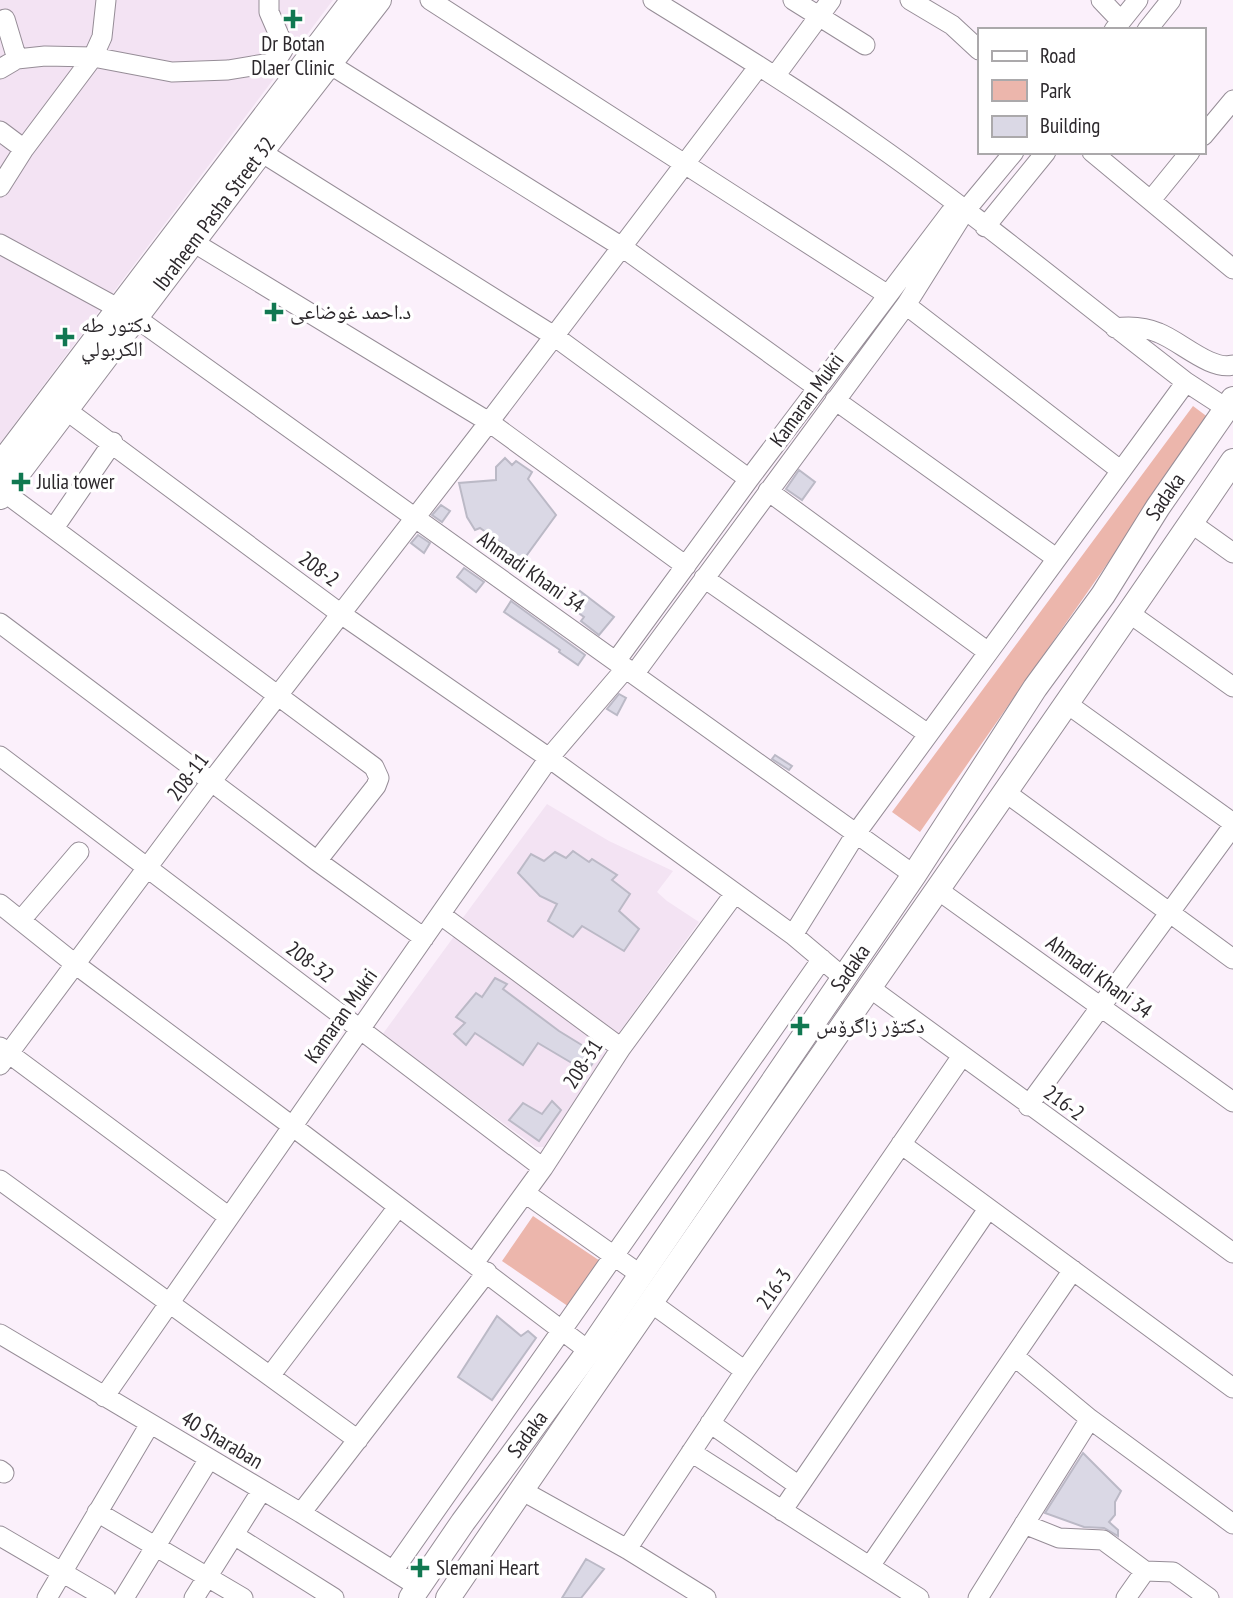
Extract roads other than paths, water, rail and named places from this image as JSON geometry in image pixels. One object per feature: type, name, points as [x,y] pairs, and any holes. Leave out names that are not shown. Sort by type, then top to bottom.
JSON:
[{"type":"main road","name":"Ibraheem Pasha Street 32","points":[[2,494],[66,410],[127,313],[353,0]]},
{"type":"main road","name":"Ibraheem Pasha Street 32","points":[[0,465],[127,313],[193,242],[379,0]]},
{"type":"main road","name":"Sadaka","points":[[448,1598],[650,1302],[708,1199],[844,978],[1035,688],[1096,606],[1158,507],[1230,404]]},
{"type":"main road","name":"Sadaka","points":[[729,1167],[870,988],[1233,461]]},
{"type":"main road","points":[[1096,606],[1094,622],[1097,627],[1107,631],[1125,619]]},
{"type":"main road","points":[[1060,657],[1074,652],[1083,653],[1087,660],[1085,675]]},
{"type":"main road","name":"Sadaka","points":[[415,1593],[641,1275],[708,1199]]},
{"type":"street","points":[[0,187],[24,149],[93,57],[102,37],[106,0]]},
{"type":"street","points":[[5,19],[8,64],[46,56],[93,57],[172,72],[228,71],[270,63],[278,58],[283,50],[269,12],[269,0]]},
{"type":"street","points":[[430,0],[888,295]]},
{"type":"street","points":[[653,0],[864,136],[1186,382],[1230,404]]},
{"type":"street","points":[[793,0],[864,45]]},
{"type":"street","name":"208-11","points":[[3,1055],[149,868],[211,782],[686,163],[831,0]]},
{"type":"street","points":[[910,0],[952,25],[978,49]]},
{"type":"street","points":[[1101,0],[1118,25],[1138,0]]},
{"type":"street","points":[[1149,28],[1171,0]]},
{"type":"street","points":[[331,65],[622,247],[818,388]]},
{"type":"street","points":[[1205,134],[1232,104]]},
{"type":"street","points":[[0,131],[24,149]]},
{"type":"street","points":[[261,152],[554,336],[749,479]]},
{"type":"street","name":"Kamaran Mukri","points":[[625,667],[686,566],[749,479],[888,295],[961,208],[1012,154]]},
{"type":"street","points":[[985,227],[1044,154]]},
{"type":"street","points":[[1094,154],[1233,269]]},
{"type":"street","points":[[1151,200],[1188,154]]},
{"type":"street","name":"Kamaran Mukri","points":[[104,1397],[549,758],[625,667],[704,579],[906,305],[961,208]]},
{"type":"street","points":[[193,242],[489,422],[686,566]]},
{"type":"street","name":"Ahmadi Khani 34","points":[[0,244],[127,313],[914,875]]},
{"type":"street","points":[[906,305],[1120,470]]},
{"type":"street","points":[[1115,328],[1138,327],[1159,333],[1218,366],[1233,365]]},
{"type":"street","points":[[793,935],[857,832],[1186,382]]},
{"type":"street","points":[[835,400],[1056,558]]},
{"type":"street","name":"208-2","points":[[66,410],[113,442],[341,614],[549,758],[793,935],[844,978]]},
{"type":"street","points":[[791,425],[808,436]]},
{"type":"street","points":[[54,528],[113,442]]},
{"type":"street","points":[[768,491],[988,652]]},
{"type":"street","points":[[2,494],[54,528],[374,768],[379,778],[371,792],[317,861]]},
{"type":"street","points":[[1191,523],[1233,553]]},
{"type":"street","points":[[704,579],[928,734]]},
{"type":"street","points":[[1125,619],[1233,687]]},
{"type":"street","points":[[0,623],[424,938]]},
{"type":"street","points":[[1028,1105],[1233,824],[1066,703]]},
{"type":"street","name":"208-32","points":[[0,756],[543,1168]]},
{"type":"street","points":[[1006,792],[1233,960]]},
{"type":"street","points":[[21,920],[79,852]]},
{"type":"street","name":"Ahmadi Khani 34","points":[[938,890],[1233,1102]]},
{"type":"street","name":"208-31","points":[[301,1513],[358,1440],[480,1268],[525,1193],[621,1048],[734,893]]},
{"type":"street","points":[[0,904],[75,964],[589,1351]]},
{"type":"street","points":[[441,915],[621,1048]]},
{"type":"street","points":[[393,1572],[822,959]]},
{"type":"street","name":"216-2","points":[[870,988],[1233,1253]]},
{"type":"street","points":[[3,1055],[229,1217]]},
{"type":"street","name":"216-3","points":[[626,1549],[962,1056]]},
{"type":"street","points":[[901,1144],[1233,1388]]},
{"type":"street","points":[[0,1180],[358,1440]]},
{"type":"street","points":[[525,1193],[641,1275]]},
{"type":"street","points":[[270,1376],[398,1207]]},
{"type":"street","points":[[782,1511],[988,1209]]},
{"type":"street","points":[[870,1566],[1073,1270]]},
{"type":"street","points":[[650,1302],[745,1371]]},
{"type":"street","name":"40 Sharaban","points":[[0,1334],[301,1513],[393,1572],[415,1593]]},
{"type":"street","points":[[1014,1356],[1090,1419],[1233,1524]]},
{"type":"street","points":[[978,1598],[1090,1419]]},
{"type":"street","points":[[710,1423],[799,1486]]},
{"type":"street","points":[[47,1598],[150,1424]]},
{"type":"street","points":[[691,1452],[919,1598]]},
{"type":"street","points":[[124,1598],[209,1459]]},
{"type":"street","points":[[194,1598],[262,1490]]},
{"type":"street","points":[[521,1490],[706,1598]]},
{"type":"street","points":[[97,1512],[243,1598]]},
{"type":"street","points":[[1024,1524],[1059,1538],[1103,1540],[1145,1571],[1173,1572],[1209,1598]]},
{"type":"street","points":[[234,1535],[334,1598]]},
{"type":"street","points":[[0,1536],[106,1598]]},
{"type":"street","points":[[1126,1598],[1145,1571]]},
{"type":"place","name":"Dr Botan Dlaer Clinic","points":[[293,19]]},
{"type":"place","name":"د.احمد غوضاعی","points":[[274,312]]},
{"type":"place","name":"دكتور طه الكربولي","points":[[65,337]]},
{"type":"place","name":"Julia tower","points":[[21,482]]},
{"type":"place","name":"دکتۆر زاگرۆس","points":[[800,1026]]},
{"type":"place","name":"Slemani Heart","points":[[420,1568]]}]
